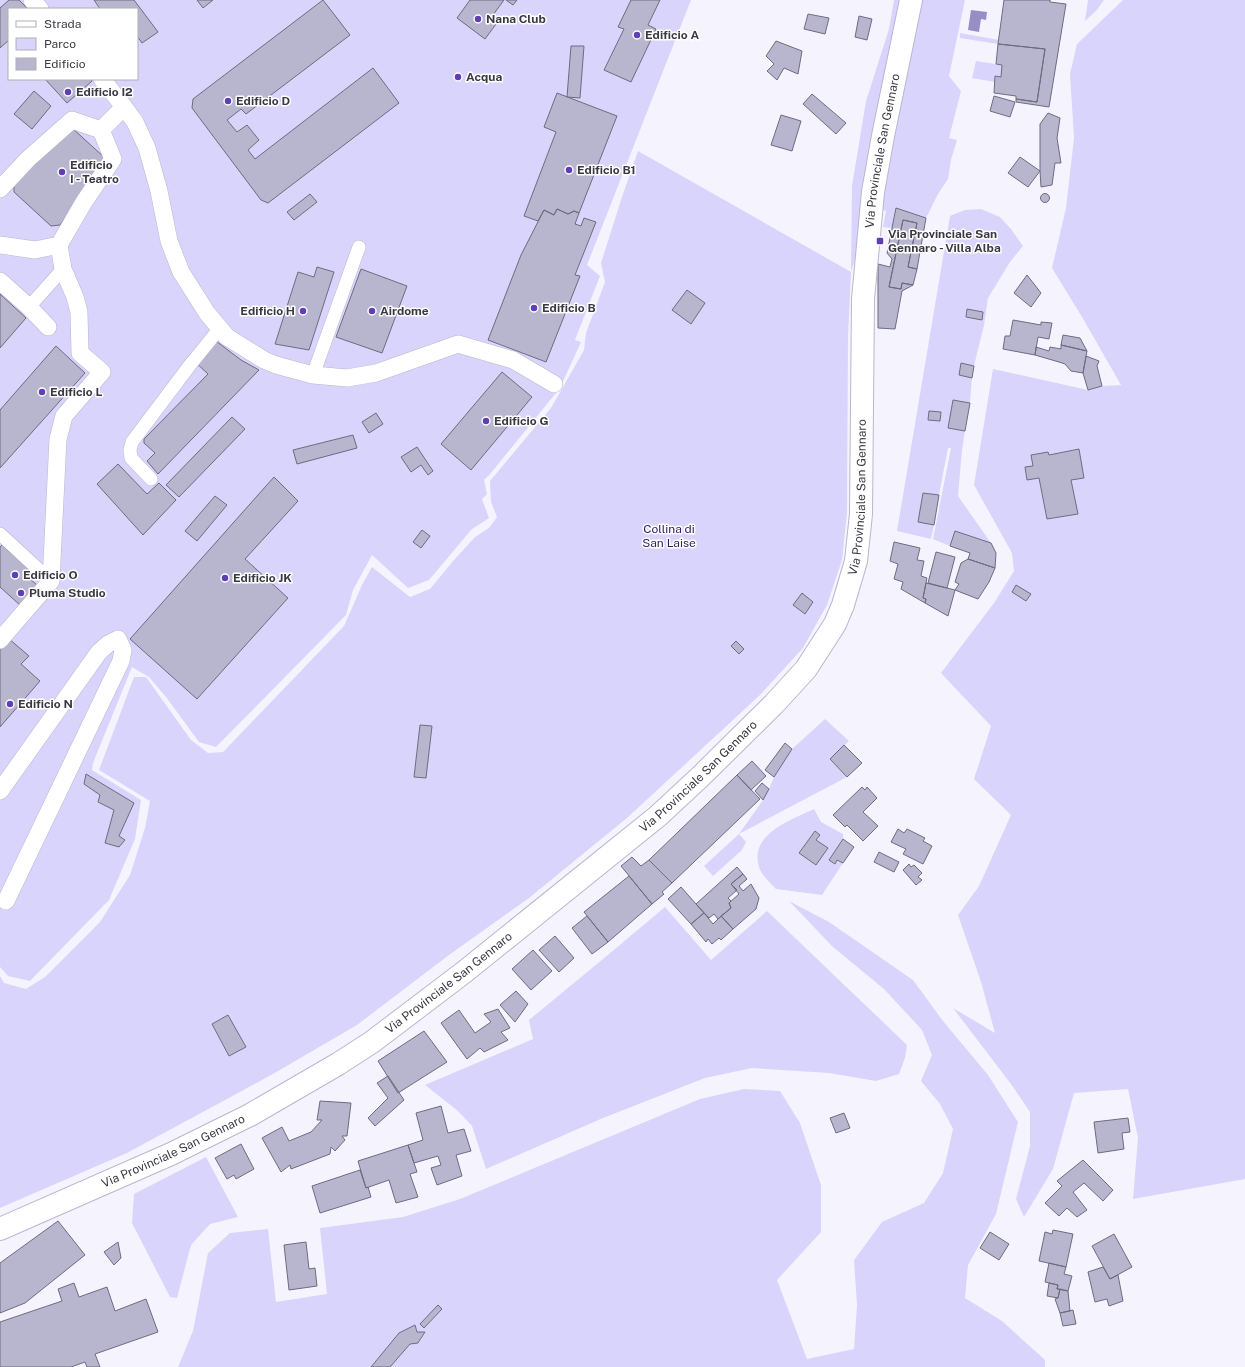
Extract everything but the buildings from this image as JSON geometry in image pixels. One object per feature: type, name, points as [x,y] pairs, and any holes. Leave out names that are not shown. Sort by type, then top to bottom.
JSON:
[{"type":"main road","name":"Via Provinciale San Gennaro","points":[[0,1229],[170,1154],[250,1115],[338,1064],[372,1042],[463,974],[658,816],[769,709],[806,669],[835,624],[843,606],[856,561],[860,514],[863,299],[873,192],[911,0]]},
{"type":"street","points":[[32,0],[39,8]]},
{"type":"street","points":[[103,80],[134,122],[147,148],[159,191],[169,240],[181,272],[207,313],[227,337],[264,360],[276,365],[313,375],[347,378],[376,373],[458,344],[513,360],[554,384]]},
{"type":"street","points":[[101,130],[124,107]]},
{"type":"street","points":[[0,189],[28,159],[72,120],[101,130],[113,159],[84,202],[59,246],[63,269],[75,297],[79,312],[80,353],[102,372],[64,416],[58,439],[52,581],[0,640]]},
{"type":"street","points":[[0,244],[35,250],[59,246]]},
{"type":"street","points":[[313,375],[359,247]]},
{"type":"street","points":[[29,307],[63,269]]},
{"type":"street","points":[[0,281],[29,307],[48,327]]},
{"type":"street","points":[[151,479],[131,458],[130,450],[132,442],[220,328]]},
{"type":"street","points":[[0,534],[52,581]]},
{"type":"street","points":[[0,791],[91,662],[108,644],[118,639],[123,650],[121,661],[6,901]]},
{"type":"green space","points":[[0,0],[691,0],[587,265],[600,276],[575,340],[581,342],[560,388],[484,480],[487,494],[482,499],[489,518],[472,529],[429,580],[408,588],[372,555],[353,590],[346,615],[216,747],[199,742],[166,697],[149,677],[132,667],[93,763],[92,770],[141,800],[135,839],[109,900],[30,981],[8,976],[0,967]]},
{"type":"green space","points":[[894,0],[905,0],[865,227],[851,272],[852,186],[866,101],[889,29]]},
{"type":"green space","points":[[921,0],[965,0],[949,76],[961,91],[949,138],[957,140],[951,160],[948,179],[938,194],[926,218],[896,208],[892,228],[883,227],[886,211],[878,209]]},
{"type":"green space","points":[[1088,0],[1104,0],[1096,11],[1085,21]]},
{"type":"green space","points":[[1123,0],[1245,0],[1245,1179],[1133,1199],[1138,1138],[1128,1089],[1074,1093],[1053,1169],[1024,1217],[1016,1199],[1030,1146],[1030,1112],[1011,1084],[953,1008],[995,1033],[981,982],[958,915],[979,886],[1011,815],[974,779],[991,726],[941,673],[994,603],[1014,571],[1012,553],[974,485],[993,369],[1088,390],[1102,386],[1121,385],[1052,268],[1066,208],[1074,138],[1070,74],[1077,44]],"holes":[[[1079,449],[1084,478],[1071,480],[1077,514],[1047,519],[1039,478],[1027,480],[1025,468],[1033,466],[1031,455],[1048,452],[1049,455]]]},
{"type":"green space","points":[[960,33],[999,40],[998,44],[960,38]]},
{"type":"green space","points":[[976,61],[1002,65],[1001,77],[995,76],[995,82],[972,78]]},
{"type":"green space","name":"Collina di San Laise","points":[[638,151],[851,272],[848,336],[847,513],[842,560],[827,605],[803,648],[760,695],[627,818],[529,898],[449,955],[357,1025],[273,1074],[127,1153],[0,1208],[0,976],[4,983],[26,989],[45,977],[100,922],[130,875],[145,828],[150,801],[99,770],[134,677],[146,677],[191,740],[208,753],[223,752],[344,626],[362,585],[372,567],[410,597],[430,589],[475,537],[489,528],[497,517],[491,502],[490,481],[551,408],[584,350],[586,333],[605,282],[601,263]],"holes":[[[687,290],[705,303],[691,324],[672,310]],[[420,725],[432,726],[425,778],[414,776]],[[228,1016],[246,1047],[229,1056],[212,1024]]]},
{"type":"green space","points":[[981,209],[1000,217],[1023,246],[1010,262],[988,298],[984,325],[974,366],[961,363],[959,375],[972,378],[970,403],[953,400],[948,428],[965,431],[958,496],[991,543],[955,531],[950,546],[933,539],[951,448],[948,448],[939,495],[923,493],[918,522],[934,525],[931,539],[897,531],[950,216],[965,210]],"holes":[[[967,309],[983,312],[982,320],[966,317]],[[929,411],[941,412],[940,421],[928,420]]]},
{"type":"green space","points":[[825,719],[849,741],[830,759],[847,777],[739,834],[763,800],[774,777],[792,749]]},
{"type":"green space","points":[[814,809],[821,822],[843,834],[843,839],[829,860],[835,864],[837,860],[843,863],[822,895],[776,889],[759,867],[758,855],[760,846],[766,837],[784,823]],"holes":[[[820,835],[816,840],[827,848],[816,865],[799,853]]]},
{"type":"green space","points":[[739,834],[746,842],[742,850],[713,876],[704,866]]},
{"type":"green space","points":[[789,901],[829,922],[913,980],[943,1021],[988,1075],[1018,1122],[996,1214],[968,1265],[965,1298],[1002,1321],[1045,1360],[1045,1367],[390,1367],[410,1344],[419,1343],[425,1333],[417,1332],[415,1325],[399,1333],[371,1367],[178,1367],[193,1331],[208,1253],[230,1233],[268,1229],[276,1302],[327,1294],[320,1228],[403,1217],[460,1199],[700,1099],[744,1089],[780,1091],[800,1123],[821,1185],[821,1232],[777,1280],[807,1359],[854,1349],[857,1305],[854,1260],[882,1222],[924,1203],[943,1173],[953,1129],[940,1104],[921,1081],[932,1055],[922,1030],[884,989],[833,947]],"holes":[[[438,1305],[442,1309],[424,1328],[420,1324]]]},
{"type":"green space","points":[[665,907],[711,960],[767,911],[907,1045],[905,1058],[899,1074],[876,1081],[829,1073],[752,1068],[705,1078],[603,1118],[486,1169],[472,1126],[458,1111],[425,1085],[533,1039],[529,1020]]},
{"type":"green space","points":[[206,1157],[238,1217],[210,1224],[191,1245],[177,1298],[170,1297],[132,1223],[134,1194]]},
{"type":"shaded area","points":[[971,10],[987,12],[986,20],[981,19],[979,32],[968,30]]},
{"type":"place","name":"Nana Club","points":[[478,19]]},
{"type":"place","name":"Edificio A","points":[[637,35]]},
{"type":"place","name":"Acqua","points":[[458,77]]},
{"type":"place","name":"Edificio I2","points":[[68,92]]},
{"type":"place","name":"Edificio D","points":[[228,101]]},
{"type":"place","name":"Edificio B1","points":[[569,170]]},
{"type":"place","name":"Edificio I - Teatro","points":[[62,172]]},
{"type":"place","name":"Via Provinciale San Gennaro - Villa Alba","points":[[880,241]]},
{"type":"place","name":"Edificio B","points":[[534,308]]},
{"type":"place","name":"Edificio H","points":[[303,311]]},
{"type":"place","name":"Airdome","points":[[372,311]]},
{"type":"place","name":"Edificio L","points":[[42,392]]},
{"type":"place","name":"Edificio G","points":[[486,421]]},
{"type":"place","name":"Edificio O","points":[[15,575]]},
{"type":"place","name":"Edificio JK","points":[[225,578]]},
{"type":"place","name":"Pluma Studio","points":[[21,593]]},
{"type":"place","name":"Edificio N","points":[[10,704]]}]
